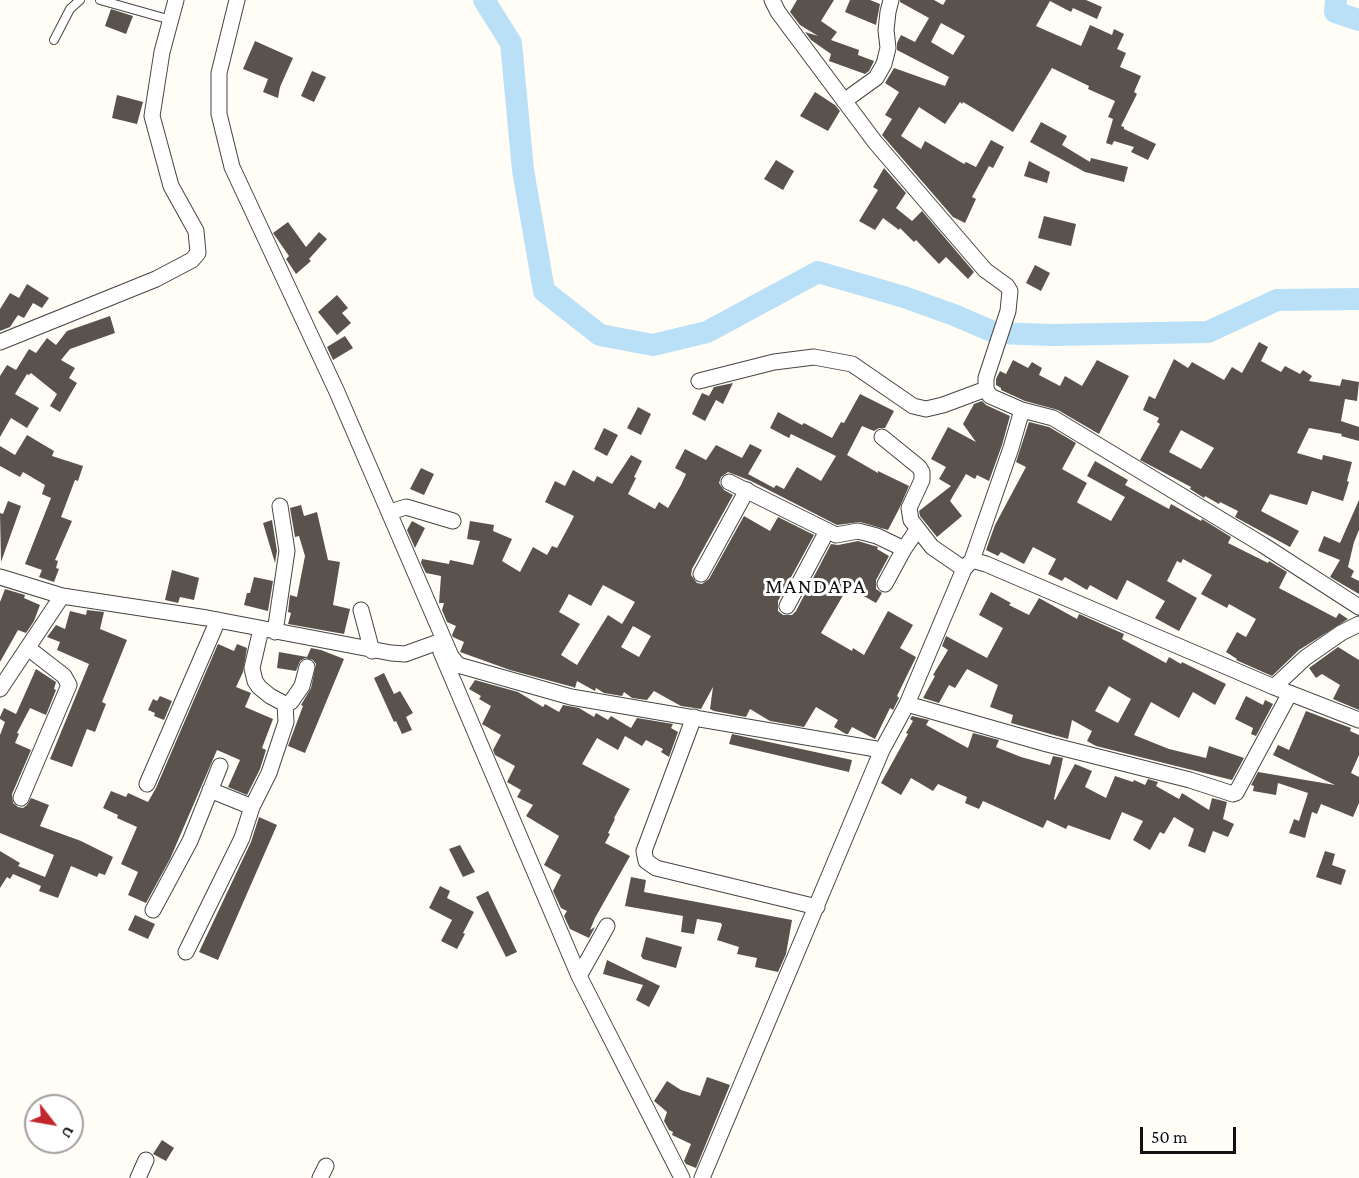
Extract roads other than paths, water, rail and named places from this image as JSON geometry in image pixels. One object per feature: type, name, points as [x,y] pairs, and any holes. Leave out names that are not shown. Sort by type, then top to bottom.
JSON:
[{"type":"street","points":[[0,342],[156,279],[192,260],[198,253],[196,231],[171,186],[152,116],[162,52],[176,0]]},
{"type":"street","points":[[237,0],[219,73],[219,114],[232,167],[390,512],[438,642],[579,976],[682,1178]]},
{"type":"street","points":[[772,0],[778,12],[874,142],[985,270],[1007,286],[1011,297],[1008,311],[986,378],[986,389],[990,396],[1022,410],[1053,418],[1273,551],[1359,607]]},
{"type":"street","points":[[844,101],[876,78],[884,64],[888,48],[886,30],[891,0]]},
{"type":"street","points":[[699,381],[774,362],[814,357],[852,364],[919,408],[926,409],[943,405],[986,389]]},
{"type":"street","points":[[702,1178],[882,750],[907,704],[968,565],[1011,448],[1022,410]]},
{"type":"street","points":[[882,437],[919,467],[924,476],[908,513],[917,530],[932,547],[968,565],[986,564],[1275,687],[1359,720]]},
{"type":"street","points":[[729,482],[836,535],[858,531],[877,536],[904,549]]},
{"type":"street","points":[[701,574],[747,490]]},
{"type":"street","points":[[280,506],[287,551],[268,630],[252,668],[259,687],[285,704]]},
{"type":"street","points":[[390,512],[406,507],[453,521]]},
{"type":"street","points":[[885,584],[917,530]]},
{"type":"street","points":[[787,606],[828,531]]},
{"type":"street","points":[[0,577],[62,596],[218,620],[372,651],[405,654],[438,642]]},
{"type":"street","points":[[0,689],[62,596]]},
{"type":"street","points":[[362,610],[372,651]]},
{"type":"street","points":[[147,784],[218,620]]},
{"type":"street","points":[[1275,687],[1305,658],[1341,633],[1359,624]]},
{"type":"street","points":[[438,642],[458,665],[571,697],[882,750]]},
{"type":"street","points":[[21,798],[69,685],[64,676],[28,648]]},
{"type":"street","points":[[285,704],[294,699],[302,686],[307,667]]},
{"type":"street","points":[[907,704],[1047,744],[1191,780],[1235,794],[1290,693]]},
{"type":"street","points":[[186,952],[242,838],[252,807],[269,773],[281,741],[286,717],[285,704]]},
{"type":"street","points":[[694,717],[644,851],[646,861],[656,868],[817,908]]},
{"type":"street","points":[[153,910],[190,841],[220,766]]},
{"type":"street","points":[[210,790],[252,807]]},
{"type":"street","points":[[579,976],[607,926]]},
{"type":"street","points":[[138,1178],[146,1160]]},
{"type":"lane","points":[[54,40],[70,9],[80,0]]},
{"type":"lane","points":[[100,0],[171,20]]},
{"type":"waterway","points":[[484,0],[511,43],[523,170],[544,291],[600,335],[653,345],[707,332],[818,272],[904,297],[996,333],[1052,335],[1208,332],[1277,300],[1359,299]]},
{"type":"waterway","points":[[1336,0],[1335,12],[1359,20]]},
{"type":"district","name":"MANDAPA","points":[[816,587]]}]
